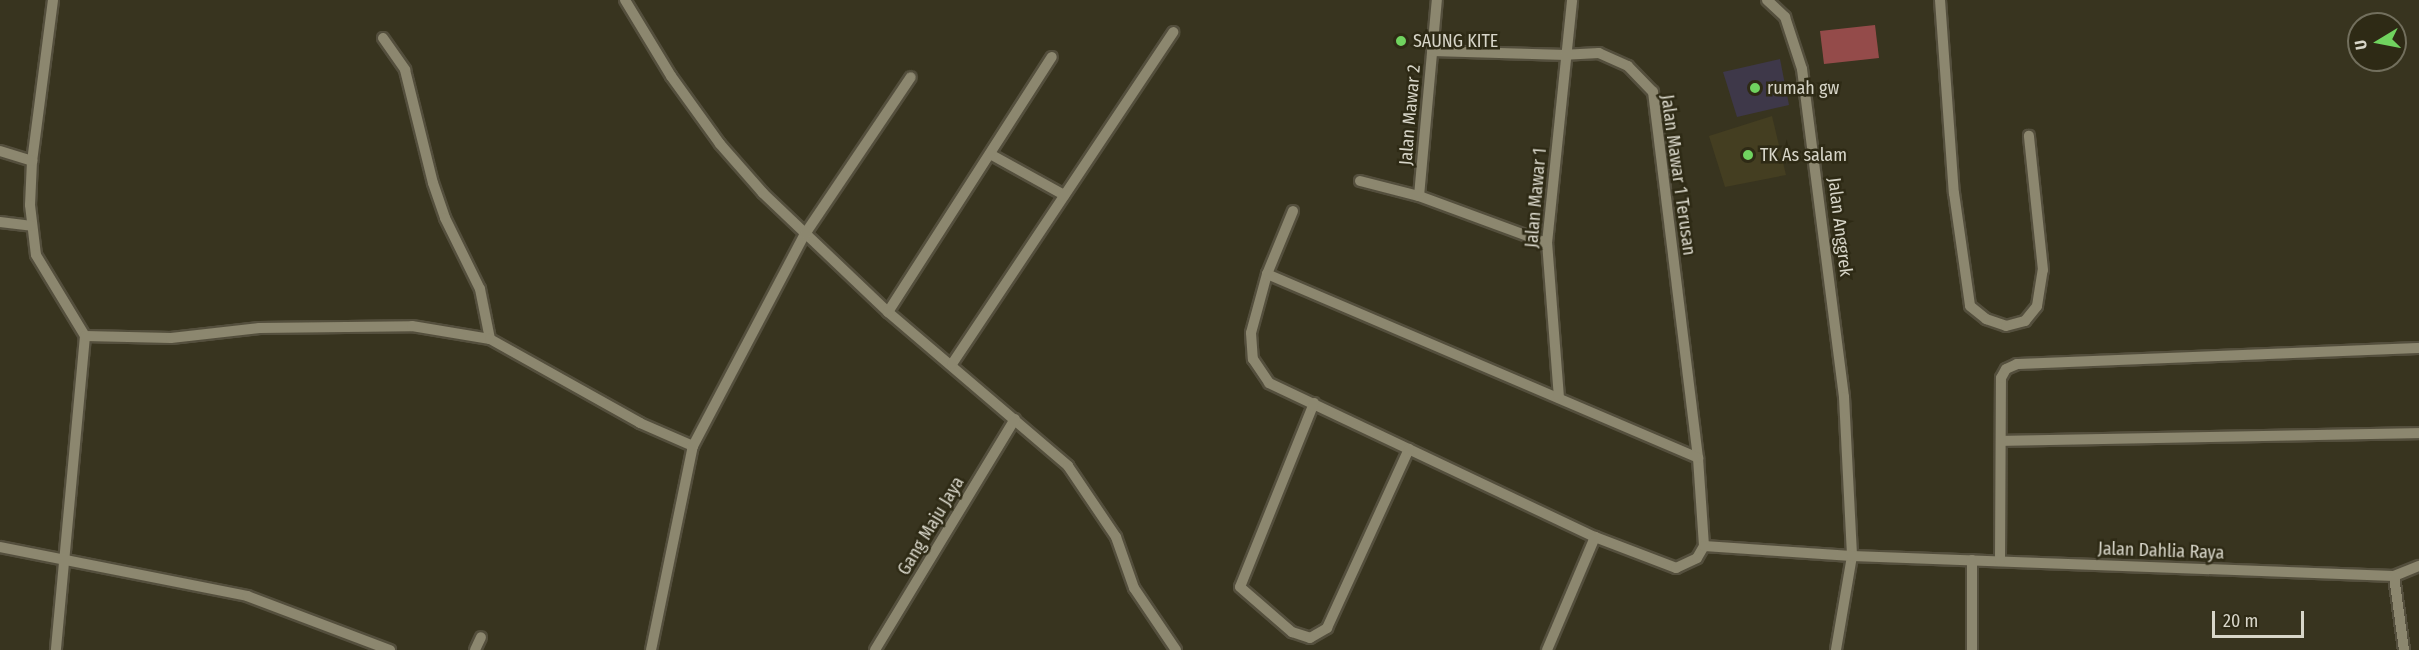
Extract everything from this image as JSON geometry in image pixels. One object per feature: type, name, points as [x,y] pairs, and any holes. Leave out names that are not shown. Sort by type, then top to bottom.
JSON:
[{"type":"street","points":[[54,0],[32,161],[32,226],[36,255],[85,336],[66,563],[56,650]]},
{"type":"street","points":[[625,0],[671,76],[720,144],[805,234],[888,312],[952,364],[1068,466],[1116,537],[1134,588],[1176,650]]},
{"type":"street","name":"Jalan Mawar 2","points":[[1419,196],[1437,0]]},
{"type":"street","name":"Jalan Mawar 1","points":[[1559,398],[1546,243],[1572,0]]},
{"type":"street","name":"Jalan Anggrek","points":[[1767,0],[1785,17],[1802,69],[1845,398],[1852,556],[1836,650]]},
{"type":"street","points":[[1940,0],[1954,193],[1970,306],[1986,320],[2006,326],[2025,321],[2037,306],[2043,270],[2029,136]]},
{"type":"street","points":[[952,364],[1173,32]]},
{"type":"street","points":[[383,38],[405,70],[433,183],[445,218],[480,289],[490,339]]},
{"type":"street","name":"Jalan Mawar 1 Terusan","points":[[1432,51],[1566,55],[1599,53],[1628,66],[1653,92],[1698,458],[1704,546]]},
{"type":"street","points":[[888,312],[1052,57]]},
{"type":"street","points":[[651,650],[693,446],[805,234],[911,77]]},
{"type":"street","points":[[0,151],[32,161]]},
{"type":"street","points":[[990,154],[1064,195]]},
{"type":"street","points":[[1360,181],[1419,196],[1546,243]]},
{"type":"street","points":[[1293,211],[1268,274],[1251,333],[1253,359],[1269,383],[1595,537],[1676,568],[1697,558],[1704,546]]},
{"type":"street","points":[[0,222],[32,226]]},
{"type":"street","points":[[1268,274],[1698,458]]},
{"type":"street","points":[[85,336],[171,338],[259,328],[412,326],[490,339],[640,423],[693,446]]},
{"type":"street","points":[[2000,561],[2001,378],[2006,369],[2017,364],[2419,348]]},
{"type":"street","points":[[1314,403],[1240,587],[1292,632],[1310,638],[1328,628],[1409,449]]},
{"type":"street","name":"Gang Maju Jaya","points":[[875,650],[1015,419]]},
{"type":"street","points":[[2001,441],[2419,433]]},
{"type":"street","points":[[1547,650],[1595,537]]},
{"type":"street","name":"Jalan Dahlia Raya","points":[[1704,546],[1852,556],[2394,576]]},
{"type":"street","points":[[0,547],[66,563],[247,596],[390,650]]},
{"type":"street","points":[[1972,560],[1972,650]]},
{"type":"street","points":[[2404,650],[2394,576],[2419,566]]},
{"type":"street","points":[[475,650],[481,637]]},
{"type":"shaded area","points":[[1780,59],[1789,105],[1737,117],[1723,72]]},
{"type":"shaded area","name":"TK As salam","points":[[1772,116],[1786,175],[1725,187],[1709,136]]},
{"type":"building","points":[[1875,25],[1879,58],[1824,64],[1820,31]]},
{"type":"place","name":"SAUNG KITE","points":[[1401,41]]},
{"type":"place","name":"rumah gw","points":[[1755,88]]},
{"type":"place","name":"TK As salam","points":[[1748,155]]}]
